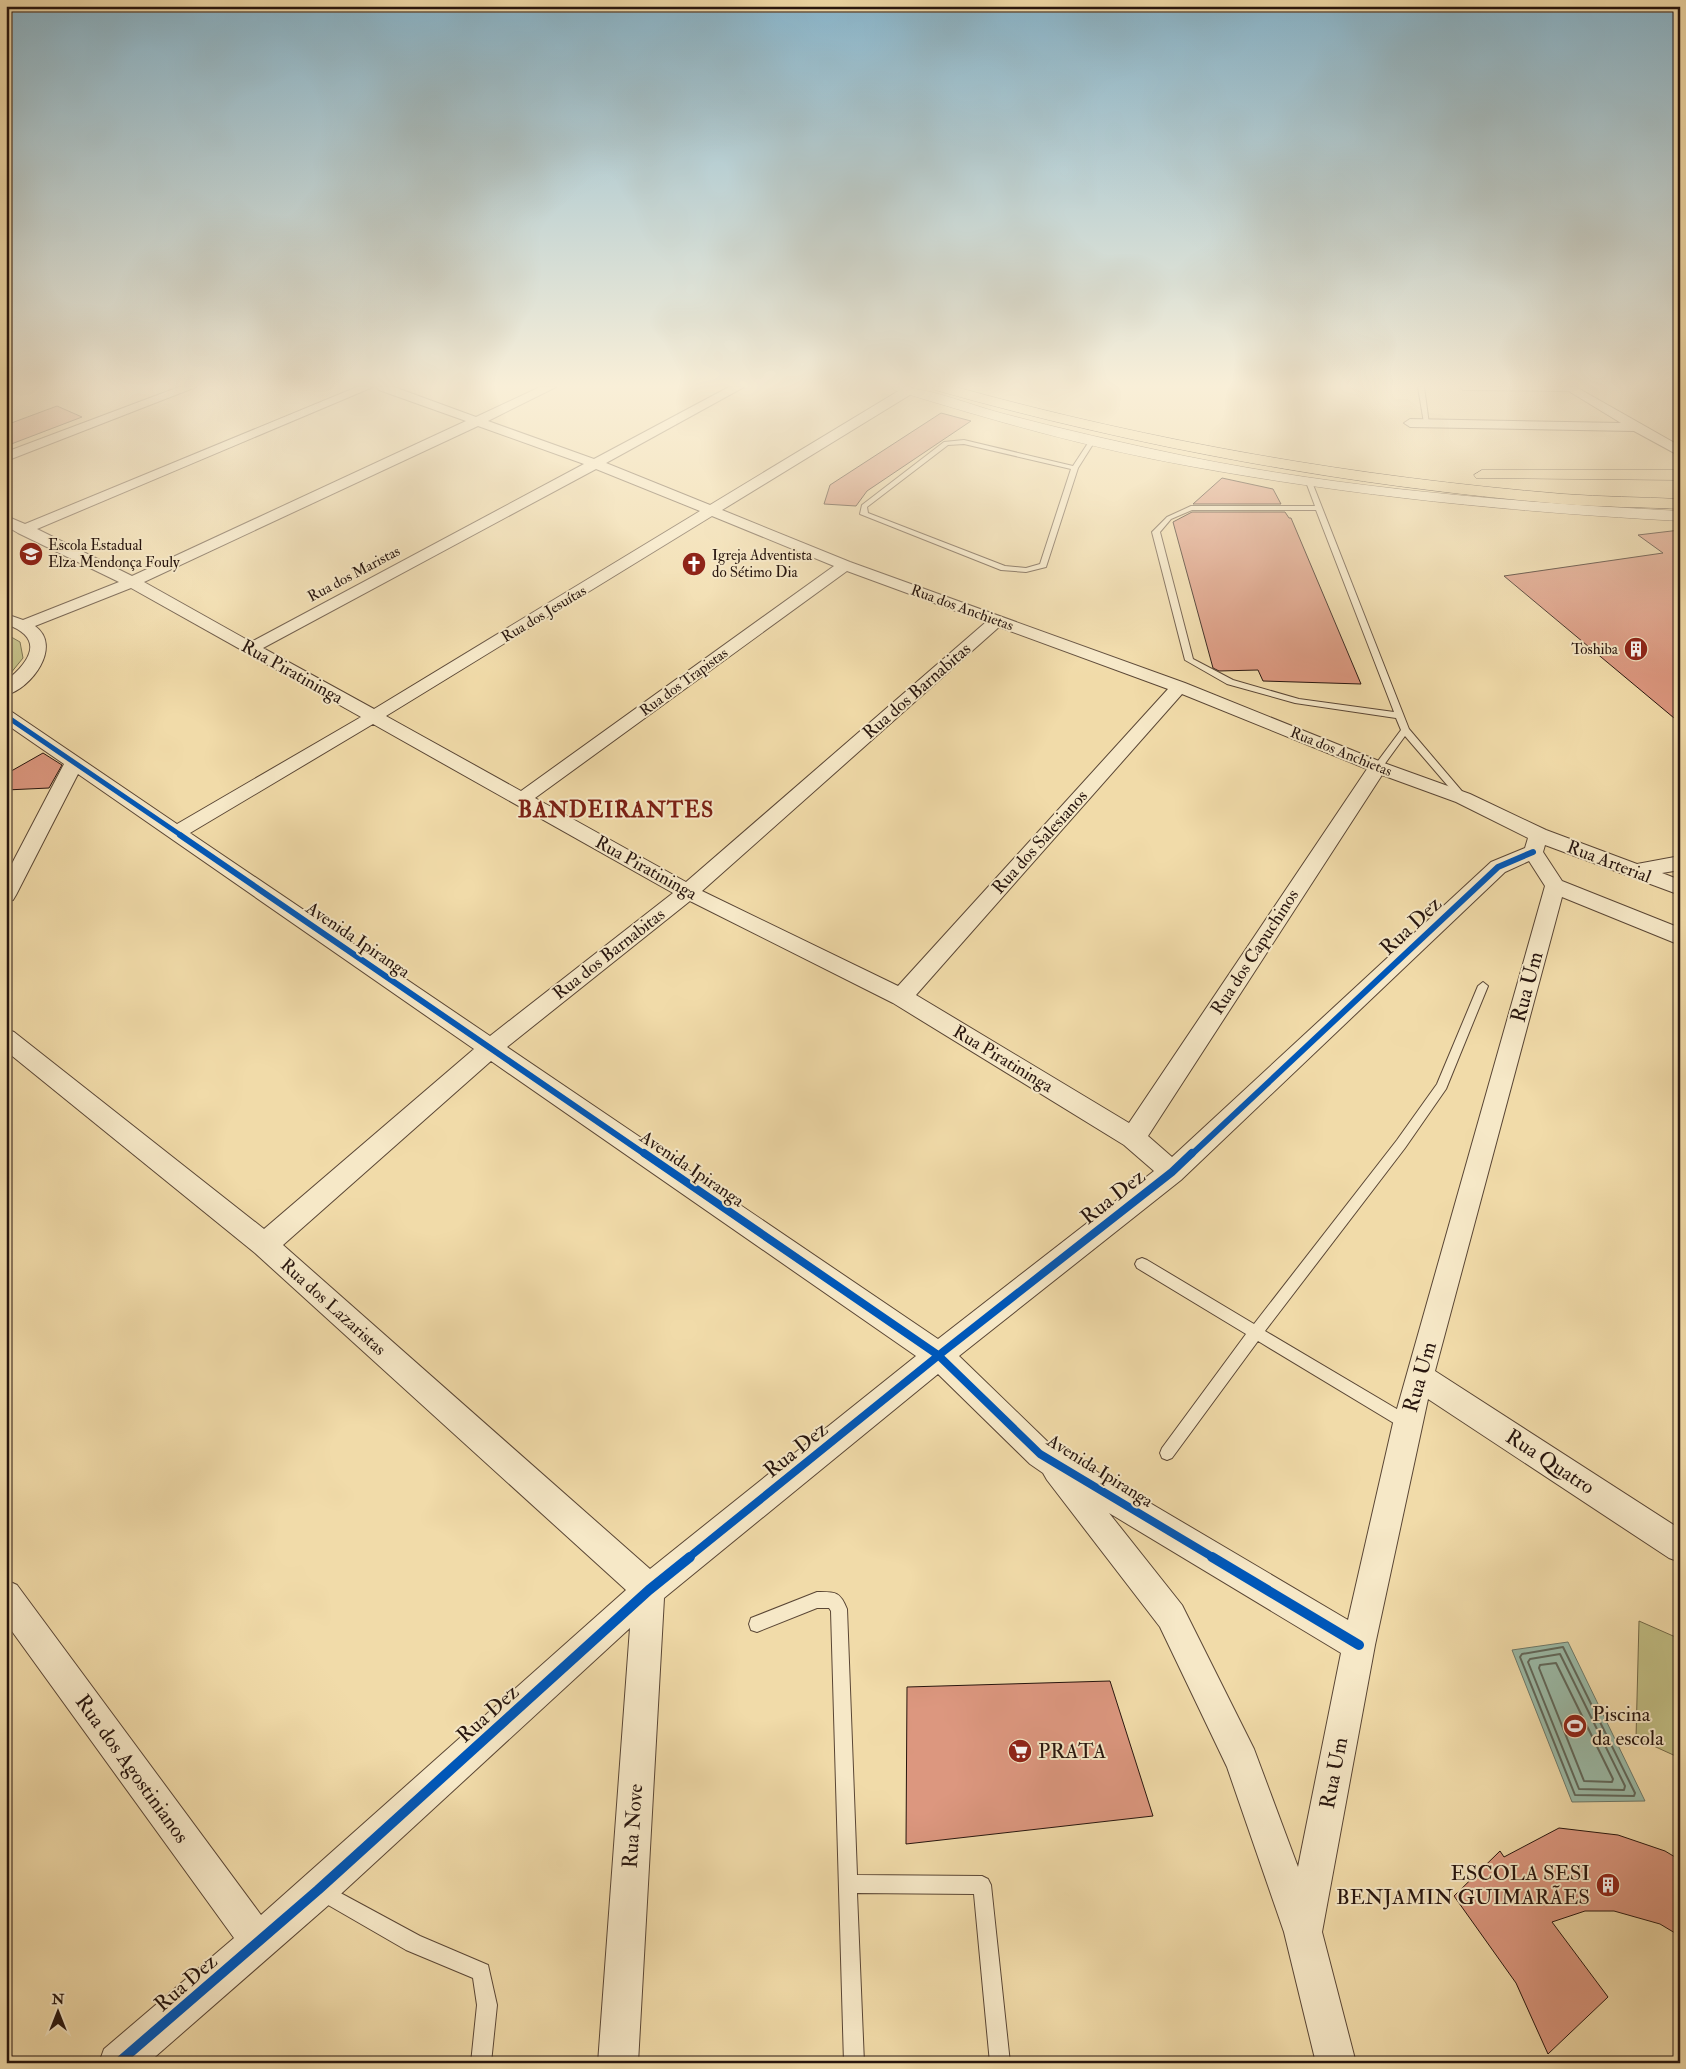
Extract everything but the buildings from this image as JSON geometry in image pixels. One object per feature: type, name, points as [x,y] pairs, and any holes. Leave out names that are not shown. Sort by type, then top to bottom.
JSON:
[{"type":"highway","points":[[1423,484],[1565,499],[1680,504]]},
{"type":"highway","points":[[1636,484],[1680,486]]},
{"type":"street","points":[[23,530],[135,484]]},
{"type":"street","points":[[24,625],[132,582],[344,484]]},
{"type":"street","name":"Rua dos Maristas","points":[[250,649],[555,484]]},
{"type":"street","name":"Rua dos Anchietas","points":[[643,484],[845,565],[1179,687],[1378,767],[1463,798],[1536,844]]},
{"type":"street","name":"Rua dos Jesuítas","points":[[176,833],[373,717],[756,484]]},
{"type":"street","points":[[1322,484],[1482,503],[1680,516]]},
{"type":"street","name":"Rua Piratininga","points":[[6,520],[132,582],[688,892],[902,997],[1133,1138],[1172,1172]]},
{"type":"street","name":"Rua dos Trapistas","points":[[522,798],[845,565]]},
{"type":"street","points":[[6,619],[24,625],[34,632],[40,642],[39,653],[34,665],[22,678],[6,690]]},
{"type":"street","name":"Rua dos Barnabitas","points":[[264,1245],[490,1048],[688,892],[996,621]]},
{"type":"street","name":"Rua dos Salesianos","points":[[902,997],[1179,687]]},
{"type":"street","name":"Avenida Ipiranga","points":[[6,716],[938,1355],[1040,1454],[1359,1645]]},
{"type":"street","points":[[6,895],[74,763]]},
{"type":"street","name":"Rua dos Capuchinos","points":[[1133,1138],[1378,767]]},
{"type":"street","points":[[1536,844],[1555,886],[1680,937]]},
{"type":"street","name":"Rua Dez","points":[[118,2063],[318,1890],[649,1590],[938,1355],[1172,1172],[1498,867],[1536,844]]},
{"type":"street","name":"Rua Arterial","points":[[1536,844],[1634,872],[1680,888]]},
{"type":"street","points":[[1634,872],[1680,862]]},
{"type":"street","name":"Rua Um","points":[[1303,1932],[1359,1645],[1407,1424],[1555,886]]},
{"type":"street","name":"Rua dos Lazaristas","points":[[6,1038],[264,1245],[649,1590]]},
{"type":"street","name":"Rua Quatro","points":[[1420,1377],[1680,1548]]},
{"type":"street","name":"Rua Um","points":[[1040,1454],[1062,1475],[1171,1616],[1242,1762],[1303,1932],[1336,2063]]},
{"type":"street","name":"Rua Nove","points":[[618,2063],[649,1590]]},
{"type":"street","name":"Rua dos Agostinianos","points":[[6,1596],[258,1941]]},
{"type":"lane","points":[[893,484],[864,506],[864,514],[1004,568],[1026,570],[1043,565],[1070,484]]},
{"type":"lane","points":[[1310,484],[1405,730],[1463,798]]},
{"type":"lane","points":[[1319,508],[1191,508],[1169,518],[1156,532],[1189,660],[1230,682],[1298,701],[1400,716]]},
{"type":"lane","points":[[1378,767],[1405,730]]},
{"type":"lane","points":[[1167,1453],[1256,1332],[1401,1144],[1442,1086],[1483,986]]},
{"type":"lane","points":[[1142,1264],[1407,1424]]},
{"type":"lane","points":[[758,1624],[817,1600],[832,1600],[839,1609],[854,2063]]},
{"type":"lane","points":[[847,1884],[982,1886],[1000,2063]]},
{"type":"lane","points":[[318,1890],[413,1943],[481,1972],[487,2005],[481,2063]]},
{"type":"shaded area","points":[[6,634],[20,642],[23,658],[6,679]]},
{"type":"shaded area","points":[[1639,1621],[1680,1639],[1680,1758],[1636,1738]]},
{"type":"water","name":"Piscina da escola","points":[[1568,1642],[1645,1801],[1572,1802],[1512,1650]]},
{"type":"cycle path","points":[[6,716],[938,1355],[1040,1454],[1359,1645]]},
{"type":"cycle path","points":[[118,2063],[318,1890],[649,1590],[944,1351],[1172,1172],[1498,867],[1533,852]]},
{"type":"place","name":"Escola Estadual Elza Mendonça Fouly","points":[[31,554]]},
{"type":"place","name":"Igreja Adventista do Sétimo Dia","points":[[694,564]]},
{"type":"place","name":"Toshiba","points":[[1636,649]]},
{"type":"place","name":"Piscina da escola","points":[[1575,1726]]},
{"type":"place","name":"PRATA","points":[[1020,1751]]},
{"type":"place","name":"ESCOLA SESI BENJAMIN GUIMARÃES","points":[[1608,1885]]},
{"type":"district","name":"BANDEIRANTES","points":[[616,810]]}]
